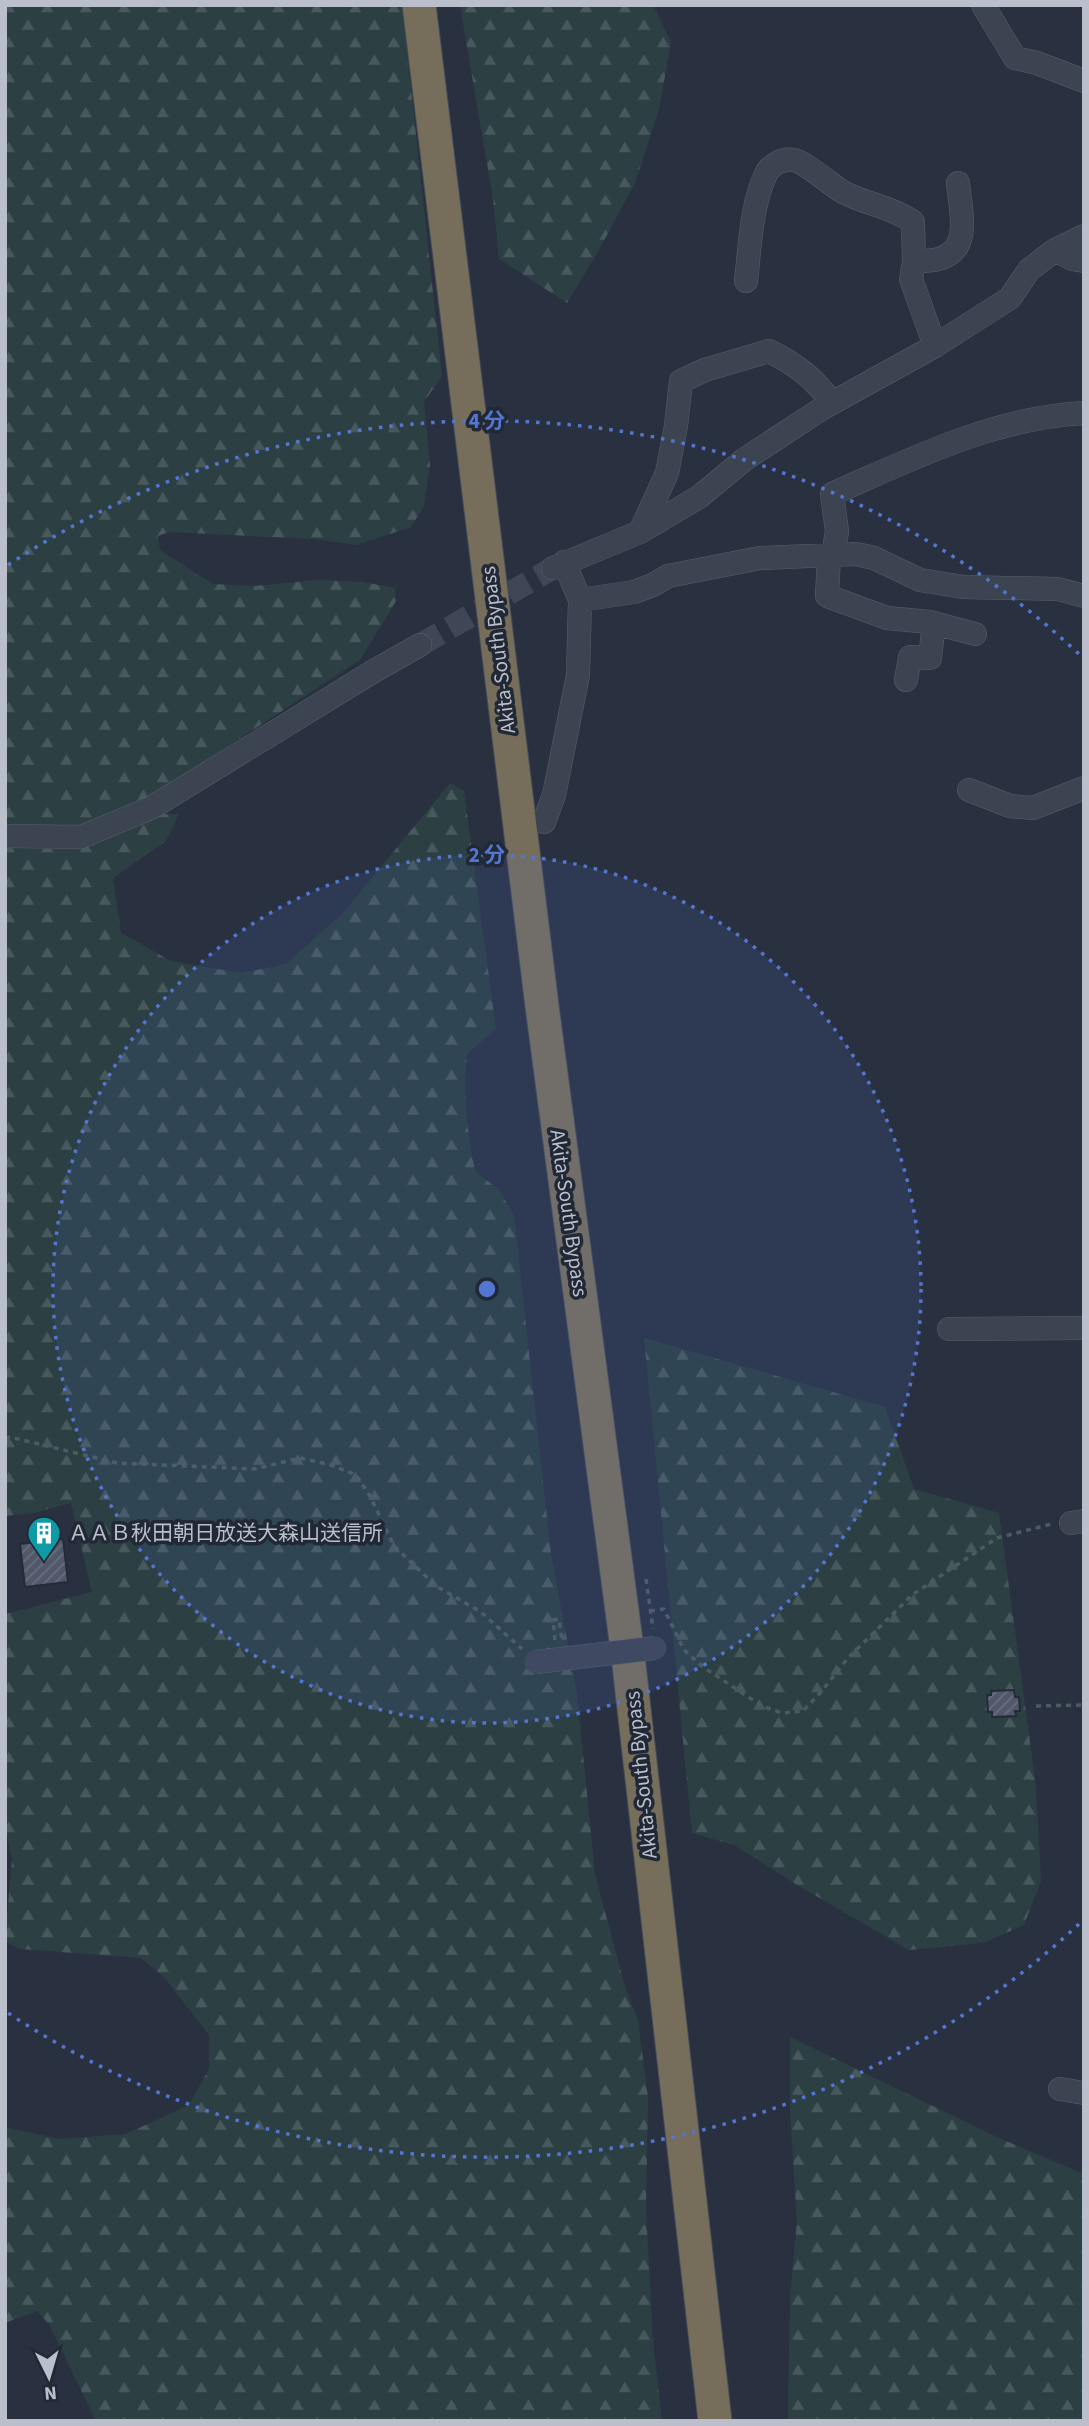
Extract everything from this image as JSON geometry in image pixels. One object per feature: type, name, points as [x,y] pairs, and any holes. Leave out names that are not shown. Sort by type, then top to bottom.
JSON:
[{"type":"highway","name":"Akita-South Bypass","points":[[419,5],[540,992],[628,1656],[715,2421]]},
{"type":"street","points":[[983,5],[1015,58],[1037,63],[1084,81]]},
{"type":"street","points":[[746,281],[757,203],[766,171],[779,162],[792,159],[846,194],[902,214],[913,222],[914,262],[911,279],[936,346]]},
{"type":"street","points":[[914,262],[943,258],[955,249],[962,238],[958,183]]},
{"type":"street","points":[[544,822],[554,794],[578,674],[580,600],[559,565],[639,532],[699,497],[745,459],[832,403],[936,346],[1010,298],[1029,270],[1055,250],[1084,236]]},
{"type":"street","points":[[1055,250],[1072,259],[1084,261]]},
{"type":"street","points":[[639,532],[667,473],[677,426],[681,381],[705,370],[769,351],[798,366],[823,390],[832,403]]},
{"type":"street","points":[[975,634],[934,623],[887,618],[827,596],[831,556],[837,531],[832,494],[951,441],[1009,424],[1057,414],[1084,412]]},
{"type":"street","points":[[580,600],[634,592],[668,576],[760,558],[856,554],[874,558],[919,580],[963,587],[1058,589],[1084,596]]},
{"type":"street","points":[[906,680],[910,657],[930,659],[934,623]]},
{"type":"street","points":[[5,836],[81,836],[151,808],[420,645]]},
{"type":"street","points":[[969,790],[1010,806],[1033,808],[1084,788]]},
{"type":"street","points":[[949,1329],[1084,1328]]},
{"type":"street","points":[[552,1657],[655,1648]]},
{"type":"street","points":[[1060,2089],[1084,2093]]},
{"type":"path","points":[[5,1438],[117,1463],[255,1468],[300,1458],[331,1465],[355,1475],[370,1496],[394,1546],[436,1586],[481,1612],[502,1629],[552,1657]]},
{"type":"path","points":[[650,1611],[664,1609],[684,1650],[762,1706],[782,1713],[803,1711],[848,1658],[912,1595],[998,1538],[1049,1525],[1077,1522]]},
{"type":"path","points":[[646,1580],[655,1648]]},
{"type":"path","points":[[559,1619],[552,1657],[553,1620],[559,1619]]},
{"type":"path","points":[[1036,1706],[1084,1705]]},
{"type":"green space","points":[[5,5],[402,5],[442,376],[424,402],[430,465],[424,506],[411,527],[356,545],[313,539],[169,532],[158,536],[160,550],[213,584],[253,586],[318,580],[363,582],[395,588],[396,601],[360,660],[127,812],[71,827],[5,824]]},
{"type":"green space","points":[[460,5],[653,5],[671,42],[659,109],[635,183],[567,303],[499,259],[493,199]]},
{"type":"green space","points":[[450,783],[464,791],[496,1029],[467,1054],[466,1112],[470,1141],[475,1171],[499,1190],[514,1215],[551,1554],[577,1693],[595,1874],[625,1987],[638,2021],[648,2098],[646,2210],[653,2341],[662,2421],[96,2421],[49,2324],[37,2311],[5,2323],[5,2127],[59,2139],[126,2134],[189,2105],[209,2069],[209,2035],[164,1977],[141,1958],[20,1949],[5,1941],[12,1859],[5,1827],[5,1614],[92,1592],[71,1503],[33,1513],[5,1516],[5,848],[66,849],[158,814],[179,814],[166,841],[113,878],[121,933],[171,961],[241,973],[286,964],[343,913]]},
{"type":"green space","points":[[644,1338],[885,1407],[914,1489],[999,1513],[1036,1786],[1041,1881],[1024,1925],[983,1943],[909,1950],[734,1845],[692,1833]]},
{"type":"green space","points":[[790,2037],[999,2138],[1084,2174],[1084,2421],[788,2421],[790,2297],[797,2222],[790,2112]]},
{"type":"building","name":"ＡＡＢ秋田朝日放送大森山送信所","points":[[63,1539],[68,1582],[25,1587],[20,1544]]},
{"type":"building","points":[[1014,1690],[1015,1697],[1019,1697],[1020,1711],[1015,1711],[1016,1716],[992,1717],[992,1712],[988,1712],[987,1695],[991,1695],[991,1691]]},
{"type":"tunnel","points":[[420,645],[553,568]]},
{"type":"place","name":"ＡＡＢ秋田朝日放送大森山送信所","points":[[44,1563]]}]
